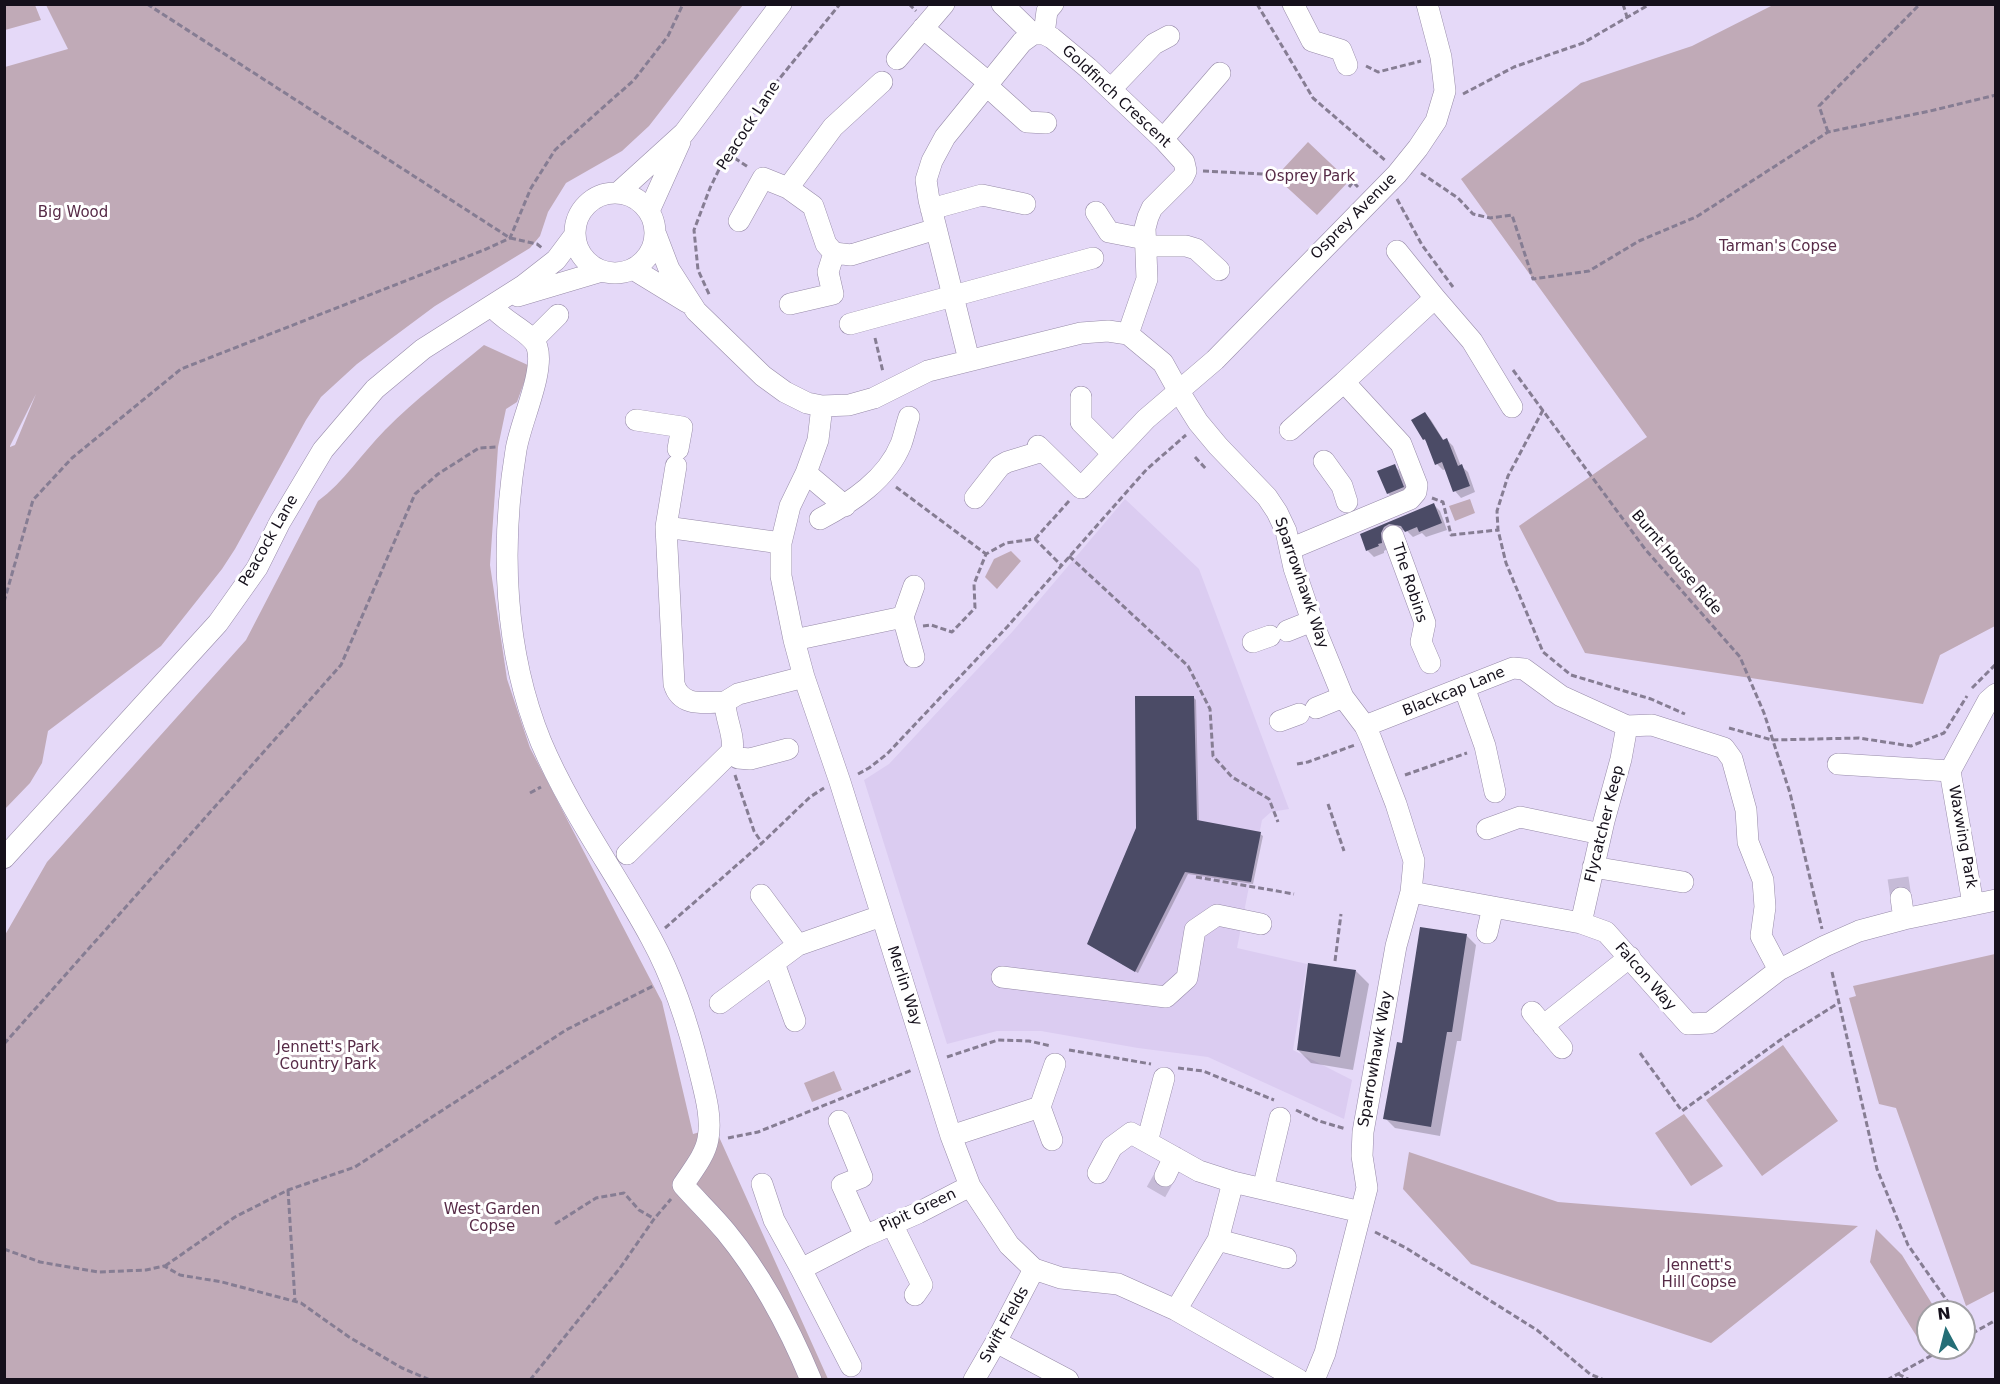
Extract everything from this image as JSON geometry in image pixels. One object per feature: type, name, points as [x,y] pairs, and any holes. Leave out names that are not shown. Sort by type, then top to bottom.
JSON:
[{"type":"street","points":[[619,192],[684,133],[781,4]]},
{"type":"street","points":[[897,58],[944,4]]},
{"type":"street","name":"Goldfinch Crescent","points":[[1002,4],[1039,34],[1052,38],[1088,68],[1163,139],[1184,162],[1186,171]]},
{"type":"street","points":[[969,360],[926,180],[932,160],[945,137],[1022,42],[1039,34],[1047,11],[1053,4]]},
{"type":"street","points":[[1293,4],[1312,41],[1341,50],[1346,61]]},
{"type":"street","name":"Osprey Avenue","points":[[1081,488],[1146,419],[1215,360],[1397,174],[1429,133],[1441,110],[1445,92],[1441,57],[1427,4]]},
{"type":"street","points":[[923,28],[988,84],[1027,122],[1046,123]]},
{"type":"street","points":[[1111,89],[1154,44],[1169,36]]},
{"type":"street","points":[[1163,139],[1220,73]]},
{"type":"street","points":[[788,188],[833,127],[882,82]]},
{"type":"street","points":[[650,211],[684,133]]},
{"type":"street","points":[[633,269],[690,304],[763,376],[785,392],[807,403],[822,406],[849,405],[874,398],[928,371],[969,360],[1081,333],[1108,331],[1128,334],[1147,279],[1145,228],[1152,208],[1183,177],[1186,171]]},
{"type":"street","points":[[739,221],[763,178],[788,188],[813,206],[826,244],[834,253],[851,255],[934,219],[974,196],[982,195],[1025,204]]},
{"type":"street","points":[[656,235],[649,255],[633,269],[612,273],[592,266],[583,258],[574,236],[579,213],[586,204],[601,195],[619,192],[631,195],[650,211],[669,269],[690,304]]},
{"type":"street","points":[[1096,212],[1109,232],[1145,243],[1186,246],[1196,249],[1219,270]]},
{"type":"street","name":"Peacock Lane","points":[[4,858],[218,623],[256,568],[280,522],[323,450],[375,389],[423,349],[497,303],[556,260],[574,236]]},
{"type":"street","points":[[1397,251],[1472,341],[1512,407]]},
{"type":"street","points":[[790,304],[833,294],[828,273],[834,253]]},
{"type":"street","points":[[860,321],[1093,258]]},
{"type":"street","name":"Peacock Lane","points":[[497,303],[602,271]]},
{"type":"street","points":[[1290,430],[1435,298]]},
{"type":"street","points":[[497,303],[498,314],[533,340],[538,353],[537,369],[516,447],[507,553],[507,584],[515,656],[525,695],[557,778],[652,939],[670,977],[696,1058],[709,1112],[708,1138],[703,1154],[682,1185],[726,1232],[759,1278],[795,1341],[811,1380]]},
{"type":"street","points":[[533,340],[558,315]]},
{"type":"street","name":"Sparrowhawk Way","points":[[1128,334],[1164,363],[1198,422],[1218,447],[1267,497],[1277,512],[1286,531],[1294,568],[1312,621],[1343,697],[1368,732],[1396,804],[1414,861],[1412,892],[1396,946],[1363,1132],[1362,1156],[1367,1188],[1366,1221],[1325,1353],[1314,1380]]},
{"type":"street","points":[[1290,549],[1350,511],[1388,523],[1416,492],[1417,485],[1401,444],[1344,382]]},
{"type":"street","points":[[1081,397],[1081,422],[1113,454]]},
{"type":"street","name":"Merlin Way","points":[[822,406],[818,440],[806,473],[789,506],[781,543],[781,576],[804,677],[930,1063],[951,1136],[970,1186],[1009,1245],[1034,1269],[1061,1278],[1118,1284],[1176,1310],[1299,1380]]},
{"type":"street","points":[[820,519],[845,506],[881,476],[900,446],[909,417]]},
{"type":"street","points":[[636,420],[682,427],[666,527],[676,691],[683,700],[725,702],[738,694],[804,677]]},
{"type":"street","points":[[975,498],[1000,466],[1040,449],[1081,488]]},
{"type":"street","points":[[1324,461],[1342,486],[1350,511]]},
{"type":"street","points":[[806,473],[845,506]]},
{"type":"street","name":"The Robins","points":[[1388,523],[1425,623],[1421,642],[1430,663]]},
{"type":"street","points":[[666,527],[781,543]]},
{"type":"street","points":[[914,586],[905,623],[914,657]]},
{"type":"street","points":[[1270,636],[1312,621]]},
{"type":"street","points":[[794,640],[905,623]]},
{"type":"street","name":"Blackcap Lane","points":[[1368,732],[1464,687],[1514,668],[1524,669],[1561,696],[1627,726],[1652,725],[1724,748],[1732,759],[1746,810],[1748,842],[1763,880],[1765,907],[1761,936],[1779,970]]},
{"type":"street","points":[[1464,687],[1485,746],[1495,792]]},
{"type":"street","name":"Waxwing Park","points":[[1973,904],[1950,771],[1988,701],[1995,694]]},
{"type":"street","points":[[1298,714],[1343,697]]},
{"type":"street","points":[[627,854],[730,754],[734,742],[726,717],[725,702]]},
{"type":"street","name":"Flycatcher Keep","points":[[1581,923],[1627,726]]},
{"type":"street","points":[[730,754],[738,758],[750,759],[788,749]]},
{"type":"street","name":"Waxwing Park","points":[[1838,764],[1950,771]]},
{"type":"street","points":[[1487,829],[1520,818],[1601,834]]},
{"type":"street","points":[[1593,867],[1683,882]]},
{"type":"street","name":"Falcon Way","points":[[1412,892],[1581,923],[1606,932],[1688,1024],[1710,1023],[1779,970],[1859,931],[1995,900]]},
{"type":"street","points":[[761,894],[798,945]]},
{"type":"street","points":[[1901,898],[1904,919]]},
{"type":"street","points":[[1487,933],[1493,907]]},
{"type":"street","points":[[1002,977],[1166,997],[1187,978],[1195,930],[1217,915],[1261,924]]},
{"type":"street","points":[[720,1003],[798,945],[881,916]]},
{"type":"street","points":[[1562,1048],[1538,1019],[1630,957]]},
{"type":"street","points":[[774,963],[795,1021]]},
{"type":"street","points":[[1052,1140],[1040,1107],[1055,1064]]},
{"type":"street","points":[[1147,1142],[1164,1078]]},
{"type":"street","points":[[951,1136],[1040,1107]]},
{"type":"street","points":[[1263,1189],[1280,1118]]},
{"type":"street","name":"Pipit Green","points":[[839,1121],[862,1176],[842,1185],[865,1236]]},
{"type":"street","points":[[1098,1173],[1112,1147],[1131,1133],[1200,1171],[1366,1221]]},
{"type":"street","points":[[1165,1176],[1174,1157]]},
{"type":"street","points":[[1176,1310],[1218,1240],[1233,1182]]},
{"type":"street","points":[[762,1184],[774,1220],[808,1265],[851,1366]]},
{"type":"street","name":"Pipit Green","points":[[808,1265],[970,1186]]},
{"type":"street","points":[[892,1224],[921,1285],[915,1295]]},
{"type":"street","points":[[1218,1240],[1286,1258]]},
{"type":"street","name":"Swift Fields","points":[[974,1380],[1034,1269]]},
{"type":"street","points":[[996,1342],[1068,1380]]},
{"type":"path","points":[[147,4],[510,238],[537,244],[547,254]]},
{"type":"path","points":[[4,602],[33,500],[72,458],[181,369],[510,238],[531,188],[555,150],[634,80],[668,36],[683,4]]},
{"type":"path","name":"Peacock Lane","points":[[711,296],[698,270],[694,230],[710,188],[727,153],[771,89],[840,4]]},
{"type":"path","points":[[1257,4],[1313,98],[1387,161]]},
{"type":"path","points":[[1623,4],[1627,18]]},
{"type":"path","points":[[1463,94],[1514,67],[1582,43],[1650,4]]},
{"type":"path","points":[[1828,132],[1819,106],[1920,4]]},
{"type":"path","points":[[1346,61],[1378,72],[1422,61]]},
{"type":"path","points":[[1418,171],[1458,198],[1473,214],[1490,218],[1512,215],[1533,279],[1588,271],[1639,242],[1696,217],[1828,132],[1995,95]]},
{"type":"path","points":[[727,153],[763,178]]},
{"type":"path","points":[[1186,171],[1282,175]]},
{"type":"path","points":[[1349,187],[1353,182],[1360,189]]},
{"type":"path","points":[[860,321],[882,369]]},
{"type":"path","name":"Burnt House Ride","points":[[1498,530],[1497,511],[1508,476],[1543,410],[1645,549],[1740,657],[1764,713],[1790,793],[1823,936]]},
{"type":"path","points":[[858,774],[887,754],[1008,626],[1147,469],[1180,441]]},
{"type":"path","points":[[4,1044],[341,665],[415,494],[438,474],[479,448],[516,447]]},
{"type":"path","points":[[1195,457],[1207,470]]},
{"type":"path","points":[[881,476],[986,554]]},
{"type":"path","points":[[905,623],[931,625],[952,632],[975,608],[974,584],[986,554],[1006,543],[1035,540],[1081,488]]},
{"type":"path","points":[[1416,492],[1443,502],[1451,535],[1498,530],[1506,562],[1543,652],[1571,675],[1651,699],[1689,716]]},
{"type":"path","points":[[1035,540],[1061,565]]},
{"type":"path","points":[[1069,556],[1188,666],[1210,709],[1213,756],[1232,777],[1269,799],[1278,822]]},
{"type":"path","points":[[1725,727],[1772,740],[1859,738],[1911,746],[1944,733],[1976,683],[1995,664]]},
{"type":"path","points":[[1297,764],[1308,762],[1368,732]]},
{"type":"path","points":[[1399,778],[1485,746]]},
{"type":"path","points":[[730,754],[754,831],[762,843]]},
{"type":"path","points":[[652,939],[820,790]]},
{"type":"path","points":[[1328,804],[1344,851]]},
{"type":"path","points":[[1196,877],[1294,894]]},
{"type":"path","points":[[1335,961],[1341,914]]},
{"type":"path","points":[[1832,972],[1877,1169],[1908,1245],[1947,1300]]},
{"type":"path","points":[[4,1249],[40,1262],[98,1272],[146,1270],[165,1266],[235,1217],[288,1190],[355,1167],[566,1030],[670,977]]},
{"type":"path","points":[[1640,1053],[1682,1111],[1783,1038],[1840,1002]]},
{"type":"path","points":[[708,1138],[714,1140],[758,1132],[910,1071]]},
{"type":"path","points":[[530,1380],[620,1268],[654,1218],[682,1185]]},
{"type":"path","points":[[288,1190],[295,1301]]},
{"type":"path","points":[[555,1224],[596,1198],[624,1193],[639,1210],[654,1218]]},
{"type":"path","points":[[1366,1221],[1538,1330],[1590,1374],[1604,1380]]},
{"type":"path","points":[[165,1266],[180,1275],[222,1282],[301,1303],[349,1337],[402,1368],[430,1380]]},
{"type":"path","points":[[1976,1331],[1995,1320]]},
{"type":"path","points":[[1887,1380],[1923,1360]]},
{"type":"path","points":[[1898,1374],[1910,1380]]},
{"type":"shaded area","points":[[1125,499],[1199,569],[1289,809],[1271,812],[1262,820],[1237,948],[1307,964],[1293,1050],[1352,1080],[1344,1119],[1208,1057],[1138,1048],[1041,1031],[997,1031],[947,1044],[864,780],[889,764],[1013,631]]},
{"type":"green space","points":[[5,4],[35,5],[41,20],[5,30]]},
{"type":"green space","name":"Big Wood","points":[[46,5],[743,5],[649,126],[622,151],[566,183],[548,212],[540,236],[530,248],[435,306],[357,364],[321,397],[222,569],[161,646],[48,731],[42,763],[30,783],[5,809],[5,67],[68,49]],"holes":[[[36,394],[15,445],[10,447]]]},
{"type":"green space","name":"Tarman's Copse","points":[[1773,5],[1995,5],[1995,626],[1940,655],[1923,704],[1585,653],[1519,526],[1647,437],[1461,179],[1581,83],[1692,46]]},
{"type":"green space","name":"Osprey Park","points":[[1308,142],[1349,181],[1317,215],[1279,180],[1282,170]]},
{"type":"green space","name":"Jennett's Park Country Park","points":[[484,345],[530,366],[517,402],[506,409],[498,447],[490,565],[507,679],[530,748],[662,1002],[693,1134],[715,1128],[828,1379],[5,1380],[5,935],[47,862],[246,640],[318,501],[345,476],[397,419],[433,386]]},
{"type":"green space","points":[[1470,499],[1475,513],[1455,521],[1449,506]]},
{"type":"green space","points":[[1011,551],[1021,561],[997,589],[985,577],[994,559]]},
{"type":"green space","points":[[1995,954],[1995,1291],[1976,1301],[1964,1300],[1896,1108],[1879,1104],[1849,998],[1856,996],[1853,986]]},
{"type":"green space","points":[[1783,1045],[1838,1121],[1762,1176],[1706,1100]]},
{"type":"green space","points":[[834,1071],[842,1090],[812,1102],[804,1083]]},
{"type":"green space","points":[[1684,1114],[1723,1166],[1691,1186],[1655,1133]]},
{"type":"green space","name":"Jennett's Hill Copse","points":[[1409,1152],[1558,1202],[1858,1226],[1711,1343],[1471,1264],[1403,1189]]},
{"type":"green space","points":[[1876,1229],[1902,1255],[1930,1300],[1916,1300],[1916,1335],[1870,1262]]},
{"type":"building","points":[[1425,412],[1443,440],[1447,438],[1458,466],[1462,464],[1470,486],[1453,492],[1442,462],[1435,465],[1425,439],[1423,440],[1411,420]]},
{"type":"building","points":[[1395,464],[1404,487],[1387,494],[1377,471]]},
{"type":"building","points":[[1434,503],[1442,523],[1419,532],[1417,527],[1405,532],[1401,526],[1389,524],[1381,533],[1382,543],[1366,551],[1360,534]]},
{"type":"building","points":[[1135,696],[1194,696],[1197,820],[1261,832],[1251,882],[1185,872],[1135,972],[1087,944],[1136,828]]},
{"type":"building","points":[[1420,927],[1467,934],[1452,1032],[1447,1032],[1431,1127],[1383,1119],[1397,1042],[1402,1043]]},
{"type":"building","points":[[1308,963],[1356,970],[1340,1057],[1297,1050]]},
{"type":"tunnel","points":[[1898,878],[1901,898]]},
{"type":"tunnel","points":[[1156,1192],[1165,1176]]},
{"type":"park label","name":"West Garden Copse","points":[[492,1218]]}]
